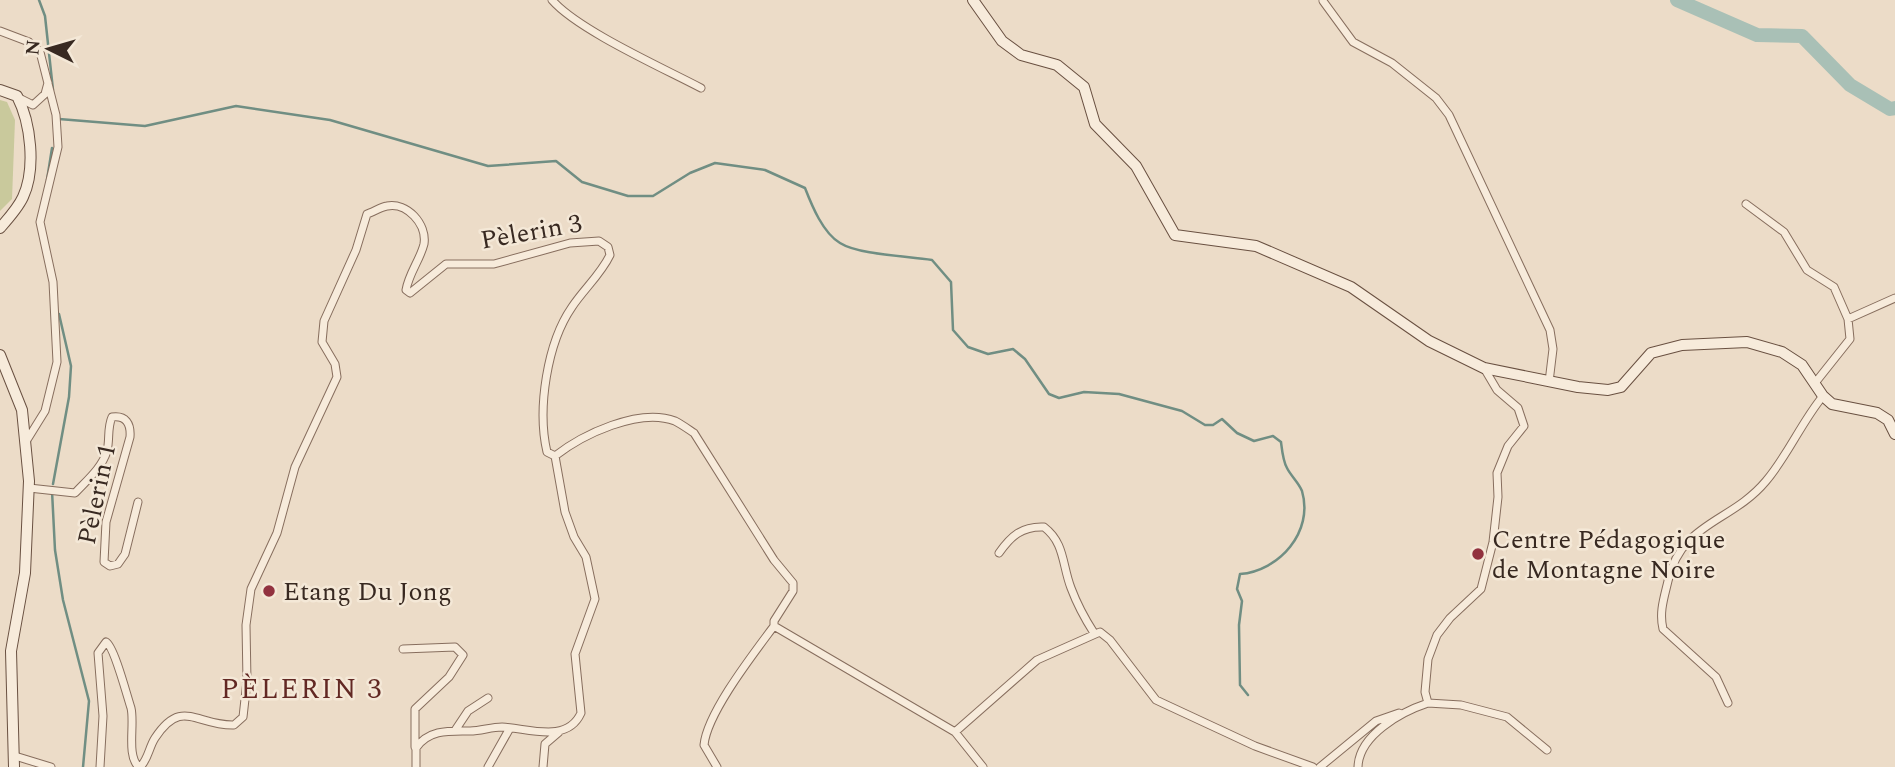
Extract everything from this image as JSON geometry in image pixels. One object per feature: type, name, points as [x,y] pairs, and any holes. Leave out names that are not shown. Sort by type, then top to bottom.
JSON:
[{"type":"street","points":[[552,0],[559,9],[593,30],[701,88]]},
{"type":"street","points":[[973,0],[1002,41],[1021,55],[1057,65],[1084,87],[1095,124],[1136,166],[1175,235],[1256,246],[1351,287],[1429,341],[1484,368],[1549,382],[1608,390],[1621,387],[1651,353],[1682,345],[1747,342],[1782,352],[1802,365],[1823,396],[1832,404],[1877,413],[1888,420],[1895,434]]},
{"type":"street","points":[[1323,1],[1353,43],[1392,63],[1436,98],[1449,114],[1550,330],[1553,361],[1549,382]]},
{"type":"street","points":[[0,31],[29,42],[40,52],[49,82],[58,147],[56,164],[41,207],[40,222],[53,282],[57,362],[46,411],[27,440]]},
{"type":"street","points":[[0,90],[33,105],[45,94],[49,82]]},
{"type":"street","points":[[0,228],[23,198],[30,167],[22,106],[17,96]]},
{"type":"street","points":[[1746,204],[1783,232],[1807,270],[1834,288],[1848,319],[1850,339],[1815,383]]},
{"type":"street","name":"Pèlerin 3","points":[[100,767],[103,716],[98,653],[106,642],[114,651],[131,709],[133,757],[140,767],[145,764],[148,747],[167,720],[180,715],[215,725],[234,725],[243,717],[247,681],[246,625],[251,589],[276,533],[295,467],[337,377],[335,364],[322,342],[324,321],[356,250],[367,214],[388,205],[403,208],[418,219],[423,230],[424,243],[408,281],[407,290],[410,293],[446,264],[494,264],[570,243],[599,242],[608,247],[610,255],[606,264],[571,307],[556,334],[548,359],[542,419],[547,452],[555,456]]},
{"type":"street","points":[[1848,319],[1895,298]]},
{"type":"street","points":[[0,355],[22,410],[27,440],[29,488],[25,573],[11,651],[10,696],[15,762],[51,767]]},
{"type":"street","points":[[1428,703],[1425,692],[1428,659],[1437,635],[1450,618],[1481,589],[1493,542],[1497,473],[1508,446],[1524,426],[1518,408],[1497,390],[1484,368]]},
{"type":"street","points":[[1728,703],[1716,677],[1663,629],[1661,618],[1670,569],[1679,558],[1679,550],[1693,534],[1734,509],[1765,483],[1804,419],[1823,396]]},
{"type":"street","name":"Pèlerin 1","points":[[29,488],[75,493],[103,462],[108,450],[108,425],[112,417],[119,416],[125,419],[130,428],[106,522],[104,562],[110,566],[118,564],[125,554],[138,502]]},
{"type":"street","points":[[543,767],[545,744],[559,732],[572,726],[581,713],[575,654],[595,600],[586,557],[574,537],[565,512],[555,456],[572,442],[618,422],[649,418],[673,420],[694,433],[774,560],[793,583],[793,591],[774,621],[774,626],[747,661],[708,727],[704,745],[717,767]]},
{"type":"street","points":[[999,553],[1011,537],[1025,529],[1044,527],[1052,533],[1059,542],[1070,587],[1094,633]]},
{"type":"street","points":[[774,626],[955,732],[983,767]]},
{"type":"street","points":[[955,732],[1037,660],[1100,632],[1110,640],[1156,700],[1255,746],[1313,767]]},
{"type":"street","points":[[403,649],[455,647],[463,655],[449,677],[415,709],[416,767]]},
{"type":"street","points":[[456,729],[468,711],[488,698]]},
{"type":"street","points":[[1320,767],[1376,721],[1428,703],[1461,705],[1507,717],[1547,750]]},
{"type":"street","points":[[1358,767],[1363,744],[1406,710]]},
{"type":"street","points":[[415,748],[425,737],[456,729],[471,731],[510,728],[559,732]]},
{"type":"street","points":[[488,767],[510,728]]},
{"type":"green space","points":[[0,100],[7,102],[15,120],[12,199],[0,211]]},
{"type":"waterway","points":[[39,0],[45,16],[53,90]]},
{"type":"waterway","points":[[1677,0],[1757,35],[1802,36],[1850,85],[1890,109],[1895,108]]},
{"type":"waterway","points":[[59,119],[145,126],[236,106],[330,120],[488,166],[556,161],[582,182],[628,196],[653,196],[690,173],[715,163],[765,170],[805,188],[823,226],[840,243],[871,253],[932,260],[951,282],[953,330],[968,347],[988,354],[1013,349],[1025,359],[1049,394],[1059,398],[1084,392],[1119,394],[1182,411],[1205,425],[1213,425],[1222,419],[1237,433],[1254,441],[1273,436],[1281,442],[1286,465],[1302,491],[1303,521],[1290,547],[1280,557],[1268,566],[1240,574],[1237,589],[1242,601],[1239,625],[1240,685],[1248,695]]},
{"type":"waterway","points":[[47,180],[52,148]]},
{"type":"waterway","points":[[53,484],[69,397],[71,366],[59,314]]},
{"type":"waterway","points":[[52,491],[55,550],[63,600],[89,701],[83,767]]},
{"type":"place","name":"Centre Pédagogique de Montagne Noire","points":[[1478,554]]},
{"type":"place","name":"Etang Du Jong","points":[[269,591]]},
{"type":"district","name":"PÈLERIN 3","points":[[302,688]]}]
